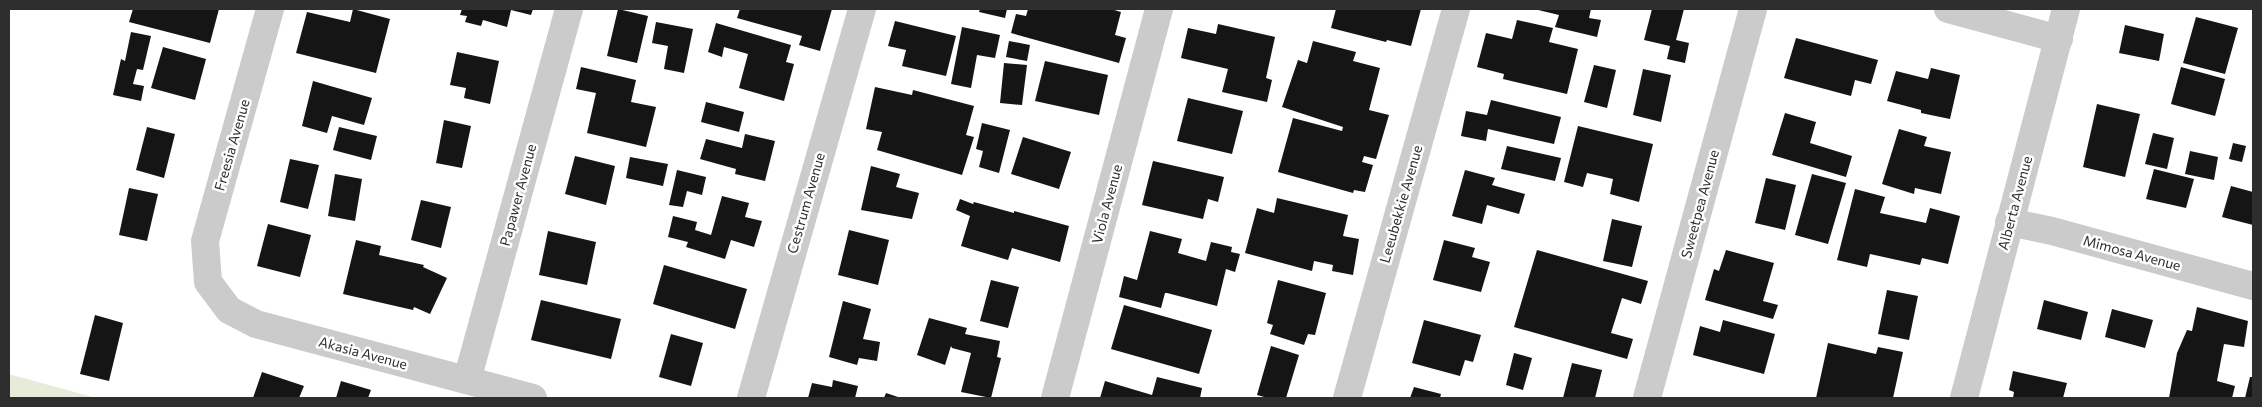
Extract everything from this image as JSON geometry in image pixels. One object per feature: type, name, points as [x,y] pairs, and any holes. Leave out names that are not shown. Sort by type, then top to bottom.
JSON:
[{"type":"street","name":"Freesia Avenue","points":[[208,282],[205,241],[270,9]]},
{"type":"street","name":"Papawer Avenue","points":[[467,380],[569,9]]},
{"type":"street","name":"Cestrum Avenue","points":[[751,398],[862,9]]},
{"type":"street","name":"Viola Avenue","points":[[1055,398],[1159,9]]},
{"type":"street","name":"Leeubekkie Avenue","points":[[1347,398],[1456,9]]},
{"type":"street","name":"Sweetpea Avenue","points":[[1647,398],[1753,9]]},
{"type":"street","points":[[1948,9],[2059,39]]},
{"type":"street","name":"Alberta Avenue","points":[[1964,398],[2066,9]]},
{"type":"street","name":"Mimosa Avenue","points":[[2010,222],[2052,231],[2253,286]]},
{"type":"street","name":"Akasia Avenue","points":[[208,282],[230,310],[256,324],[533,398]]},
{"type":"green space","points":[[9,374],[96,398],[9,398]]},
{"type":"building","points":[[133,9],[219,9],[210,43],[129,22]]},
{"type":"building","points":[[353,9],[390,19],[376,73],[296,53],[307,12],[350,22]]},
{"type":"building","points":[[462,9],[533,9],[531,15],[511,10],[507,27],[483,20],[481,26],[465,22],[467,16],[460,15]]},
{"type":"building","points":[[618,9],[648,16],[637,63],[607,56]]},
{"type":"building","points":[[740,9],[832,9],[820,51],[799,45],[802,36],[737,18]]},
{"type":"building","points":[[980,9],[1007,9],[1005,18],[979,12]]},
{"type":"building","points":[[1028,9],[1111,9],[1121,12],[1115,35],[1126,38],[1119,63],[1011,33],[1016,14],[1026,16]]},
{"type":"building","points":[[1336,9],[1421,9],[1411,46],[1387,40],[1386,42],[1331,28]]},
{"type":"building","points":[[1534,9],[1591,9],[1589,18],[1601,20],[1597,37],[1555,27],[1559,15]]},
{"type":"building","points":[[1652,9],[1684,9],[1676,40],[1689,43],[1685,63],[1667,59],[1670,46],[1644,40]]},
{"type":"building","points":[[2196,17],[2238,28],[2225,74],[2183,63]]},
{"type":"building","points":[[1517,20],[1553,28],[1549,42],[1578,49],[1567,94],[1503,79],[1504,74],[1477,67],[1486,33],[1512,39]]},
{"type":"building","points":[[895,21],[956,36],[946,76],[902,66],[906,50],[888,46]]},
{"type":"building","points":[[656,22],[693,29],[684,73],[664,69],[668,46],[652,43]]},
{"type":"building","points":[[716,23],[791,45],[786,62],[794,64],[784,101],[739,88],[748,54],[724,47],[722,57],[708,52]]},
{"type":"building","points":[[1218,24],[1275,37],[1266,78],[1272,80],[1267,102],[1222,92],[1228,69],[1181,58],[1188,28],[1216,34]]},
{"type":"building","points":[[2125,25],[2164,34],[2159,61],[2119,53]]},
{"type":"building","points":[[962,27],[1000,35],[995,58],[977,55],[971,88],[951,84]]},
{"type":"building","points":[[131,32],[151,36],[143,70],[137,69],[133,84],[144,86],[141,101],[113,95],[121,59],[125,61]]},
{"type":"building","points":[[1796,38],[1878,60],[1871,84],[1855,80],[1851,96],[1784,78]]},
{"type":"building","points":[[1009,41],[1030,45],[1027,61],[1006,57]]},
{"type":"building","points":[[1313,41],[1356,52],[1353,61],[1380,68],[1369,110],[1389,115],[1376,159],[1364,156],[1362,162],[1373,165],[1365,192],[1354,190],[1353,193],[1278,172],[1293,118],[1342,131],[1343,127],[1282,107],[1298,60],[1307,63]]},
{"type":"building","points":[[163,47],[206,59],[195,100],[151,88]]},
{"type":"building","points":[[457,52],[499,61],[490,104],[464,98],[466,88],[450,85]]},
{"type":"building","points":[[1045,61],[1108,75],[1099,115],[1035,101]]},
{"type":"building","points":[[1004,63],[1027,65],[1022,105],[1000,103]]},
{"type":"building","points":[[1594,65],[1616,70],[1607,108],[1584,102]]},
{"type":"building","points":[[581,67],[636,80],[631,102],[656,107],[646,147],[587,133],[596,93],[576,89]]},
{"type":"building","points":[[2181,67],[2225,79],[2215,116],[2171,104]]},
{"type":"building","points":[[1931,68],[1960,75],[1950,119],[1921,113],[1921,110],[1887,101],[1896,71],[1928,79]]},
{"type":"building","points":[[1643,69],[1671,75],[1661,122],[1633,115]]},
{"type":"building","points":[[313,81],[372,98],[364,125],[332,116],[327,133],[302,126]]},
{"type":"building","points":[[875,87],[912,95],[913,90],[974,106],[966,135],[974,137],[962,175],[877,150],[882,132],[866,129]]},
{"type":"building","points":[[1188,98],[1243,111],[1232,154],[1177,141]]},
{"type":"building","points":[[1491,100],[1561,117],[1554,144],[1488,129],[1486,141],[1461,136],[1466,111],[1487,115]]},
{"type":"building","points":[[706,102],[744,112],[739,132],[701,122]]},
{"type":"building","points":[[2097,104],[2140,114],[2125,177],[2083,167]]},
{"type":"building","points":[[1785,113],[1816,122],[1810,143],[1852,156],[1846,177],[1772,155]]},
{"type":"building","points":[[444,120],[471,126],[462,168],[436,163]]},
{"type":"building","points":[[982,123],[1010,130],[999,173],[979,167],[983,151],[976,149]]},
{"type":"building","points":[[1578,126],[1653,144],[1639,202],[1610,194],[1613,179],[1587,173],[1583,187],[1564,182]]},
{"type":"building","points":[[147,127],[175,134],[164,178],[136,170]]},
{"type":"building","points":[[339,127],[377,136],[371,160],[333,150]]},
{"type":"building","points":[[1899,129],[1927,137],[1924,146],[1951,152],[1941,194],[1915,188],[1914,194],[1882,184]]},
{"type":"building","points":[[2153,133],[2174,138],[2167,169],[2145,164]]},
{"type":"building","points":[[745,134],[775,141],[765,181],[735,174],[736,169],[700,159],[706,139],[742,148]]},
{"type":"building","points":[[1023,137],[1071,152],[1059,189],[1011,174]]},
{"type":"building","points":[[2233,143],[2246,146],[2242,162],[2229,159]]},
{"type":"building","points":[[1507,146],[1561,158],[1555,181],[1501,169]]},
{"type":"building","points":[[2190,151],[2218,157],[2214,180],[2185,174]]},
{"type":"building","points":[[575,156],[615,166],[606,205],[565,194]]},
{"type":"building","points":[[630,157],[668,164],[663,186],[626,178]]},
{"type":"building","points":[[290,159],[319,165],[308,209],[280,202]]},
{"type":"building","points":[[1153,161],[1224,177],[1218,202],[1208,199],[1203,219],[1142,205]]},
{"type":"building","points":[[871,166],[900,174],[896,187],[919,193],[912,219],[861,210]]},
{"type":"building","points":[[2154,169],[2194,179],[2186,208],[2146,199]]},
{"type":"building","points":[[677,170],[706,177],[702,195],[687,191],[683,207],[669,205]]},
{"type":"building","points":[[1465,170],[1495,178],[1492,185],[1525,194],[1519,214],[1487,205],[1482,224],[1452,216]]},
{"type":"building","points":[[335,174],[362,179],[355,221],[328,216]]},
{"type":"building","points":[[1812,174],[1846,183],[1828,244],[1795,235]]},
{"type":"building","points":[[1766,178],[1796,185],[1785,230],[1755,223]]},
{"type":"building","points":[[2231,186],[2253,192],[2253,225],[2222,217]]},
{"type":"building","points":[[129,188],[158,194],[147,241],[119,235]]},
{"type":"building","points":[[1855,189],[1885,197],[1880,213],[1926,223],[1930,208],[1960,216],[1948,264],[1922,258],[1920,265],[1870,254],[1867,267],[1837,260]]},
{"type":"building","points":[[722,196],[749,203],[745,217],[762,221],[754,247],[731,240],[725,259],[686,247],[688,242],[668,237],[673,216],[697,222],[695,230],[711,235]]},
{"type":"building","points":[[1277,198],[1348,215],[1343,236],[1359,239],[1353,275],[1332,271],[1333,265],[1314,261],[1312,271],[1245,253],[1257,208],[1274,213]]},
{"type":"building","points":[[960,199],[973,204],[974,202],[1014,213],[1014,211],[1069,226],[1060,262],[1012,248],[1008,260],[961,246],[970,216],[956,210]]},
{"type":"building","points":[[421,200],[451,207],[441,248],[411,240]]},
{"type":"building","points":[[1612,219],[1642,226],[1632,267],[1603,261]]},
{"type":"building","points":[[268,224],[311,235],[300,277],[257,266]]},
{"type":"building","points":[[849,230],[889,240],[878,285],[838,275]]},
{"type":"building","points":[[548,231],[596,242],[587,285],[539,275]]},
{"type":"building","points":[[1150,231],[1182,239],[1178,253],[1206,261],[1211,242],[1232,247],[1231,252],[1240,254],[1235,272],[1226,269],[1217,306],[1167,293],[1165,293],[1161,308],[1119,297],[1124,276],[1137,280]]},
{"type":"building","points":[[356,240],[381,246],[379,255],[424,265],[423,267],[447,278],[430,314],[414,307],[413,310],[343,294]]},
{"type":"building","points":[[1444,240],[1475,248],[1472,257],[1490,262],[1481,292],[1433,280]]},
{"type":"building","points":[[1537,250],[1648,281],[1641,304],[1622,298],[1611,333],[1633,339],[1627,359],[1514,327]]},
{"type":"building","points":[[1726,250],[1774,263],[1763,301],[1778,305],[1773,319],[1705,300],[1714,269],[1719,271]]},
{"type":"building","points":[[664,265],[747,289],[735,329],[653,304]]},
{"type":"building","points":[[991,280],[1019,287],[1008,328],[980,321]]},
{"type":"building","points":[[1278,280],[1326,293],[1315,335],[1308,334],[1304,345],[1270,334],[1273,325],[1267,323]]},
{"type":"building","points":[[1887,290],[1918,296],[1909,340],[1878,334]]},
{"type":"building","points":[[541,300],[621,319],[611,359],[531,340]]},
{"type":"building","points":[[2044,300],[2088,312],[2081,340],[2037,329]]},
{"type":"building","points":[[843,301],[871,309],[863,339],[880,342],[877,361],[859,358],[857,365],[829,357]]},
{"type":"building","points":[[1124,305],[1212,330],[1199,374],[1111,349]]},
{"type":"building","points":[[2197,307],[2248,321],[2244,347],[2224,344],[2217,381],[2235,386],[2232,398],[2169,398],[2177,353],[2187,330],[2192,331]]},
{"type":"building","points":[[2112,309],[2153,320],[2145,348],[2105,337]]},
{"type":"building","points":[[95,315],[123,323],[109,381],[80,374]]},
{"type":"building","points":[[929,318],[967,328],[965,334],[1000,341],[997,357],[1001,358],[991,398],[961,392],[971,353],[952,348],[951,346],[945,365],[917,355]]},
{"type":"building","points":[[1424,320],[1481,335],[1473,362],[1465,360],[1460,376],[1412,363]]},
{"type":"building","points":[[1723,320],[1775,334],[1764,374],[1693,355],[1700,326],[1720,332]]},
{"type":"building","points":[[671,334],[703,343],[691,386],[659,377]]},
{"type":"building","points":[[1828,343],[1876,354],[1878,347],[1903,352],[1893,398],[1816,398]]},
{"type":"building","points":[[1271,346],[1299,355],[1286,398],[1268,398],[1257,395]]},
{"type":"building","points":[[1514,353],[1532,358],[1523,390],[1506,385]]},
{"type":"building","points":[[1572,363],[1602,370],[1595,398],[1563,398]]},
{"type":"building","points":[[2013,371],[2067,383],[2063,398],[2013,398],[2014,392],[2009,390]]},
{"type":"building","points":[[262,372],[304,386],[299,398],[253,398]]},
{"type":"building","points":[[1157,377],[1202,388],[1200,398],[1100,398],[1105,381],[1152,395]]},
{"type":"building","points":[[2250,377],[2253,377],[2253,398],[2245,398]]},
{"type":"building","points":[[833,380],[858,386],[855,398],[808,398],[812,383],[832,387]]},
{"type":"building","points":[[341,381],[371,390],[368,398],[336,398]]},
{"type":"building","points":[[1414,387],[1441,394],[1440,398],[1410,398]]},
{"type":"building","points":[[886,393],[901,398],[884,398]]}]
